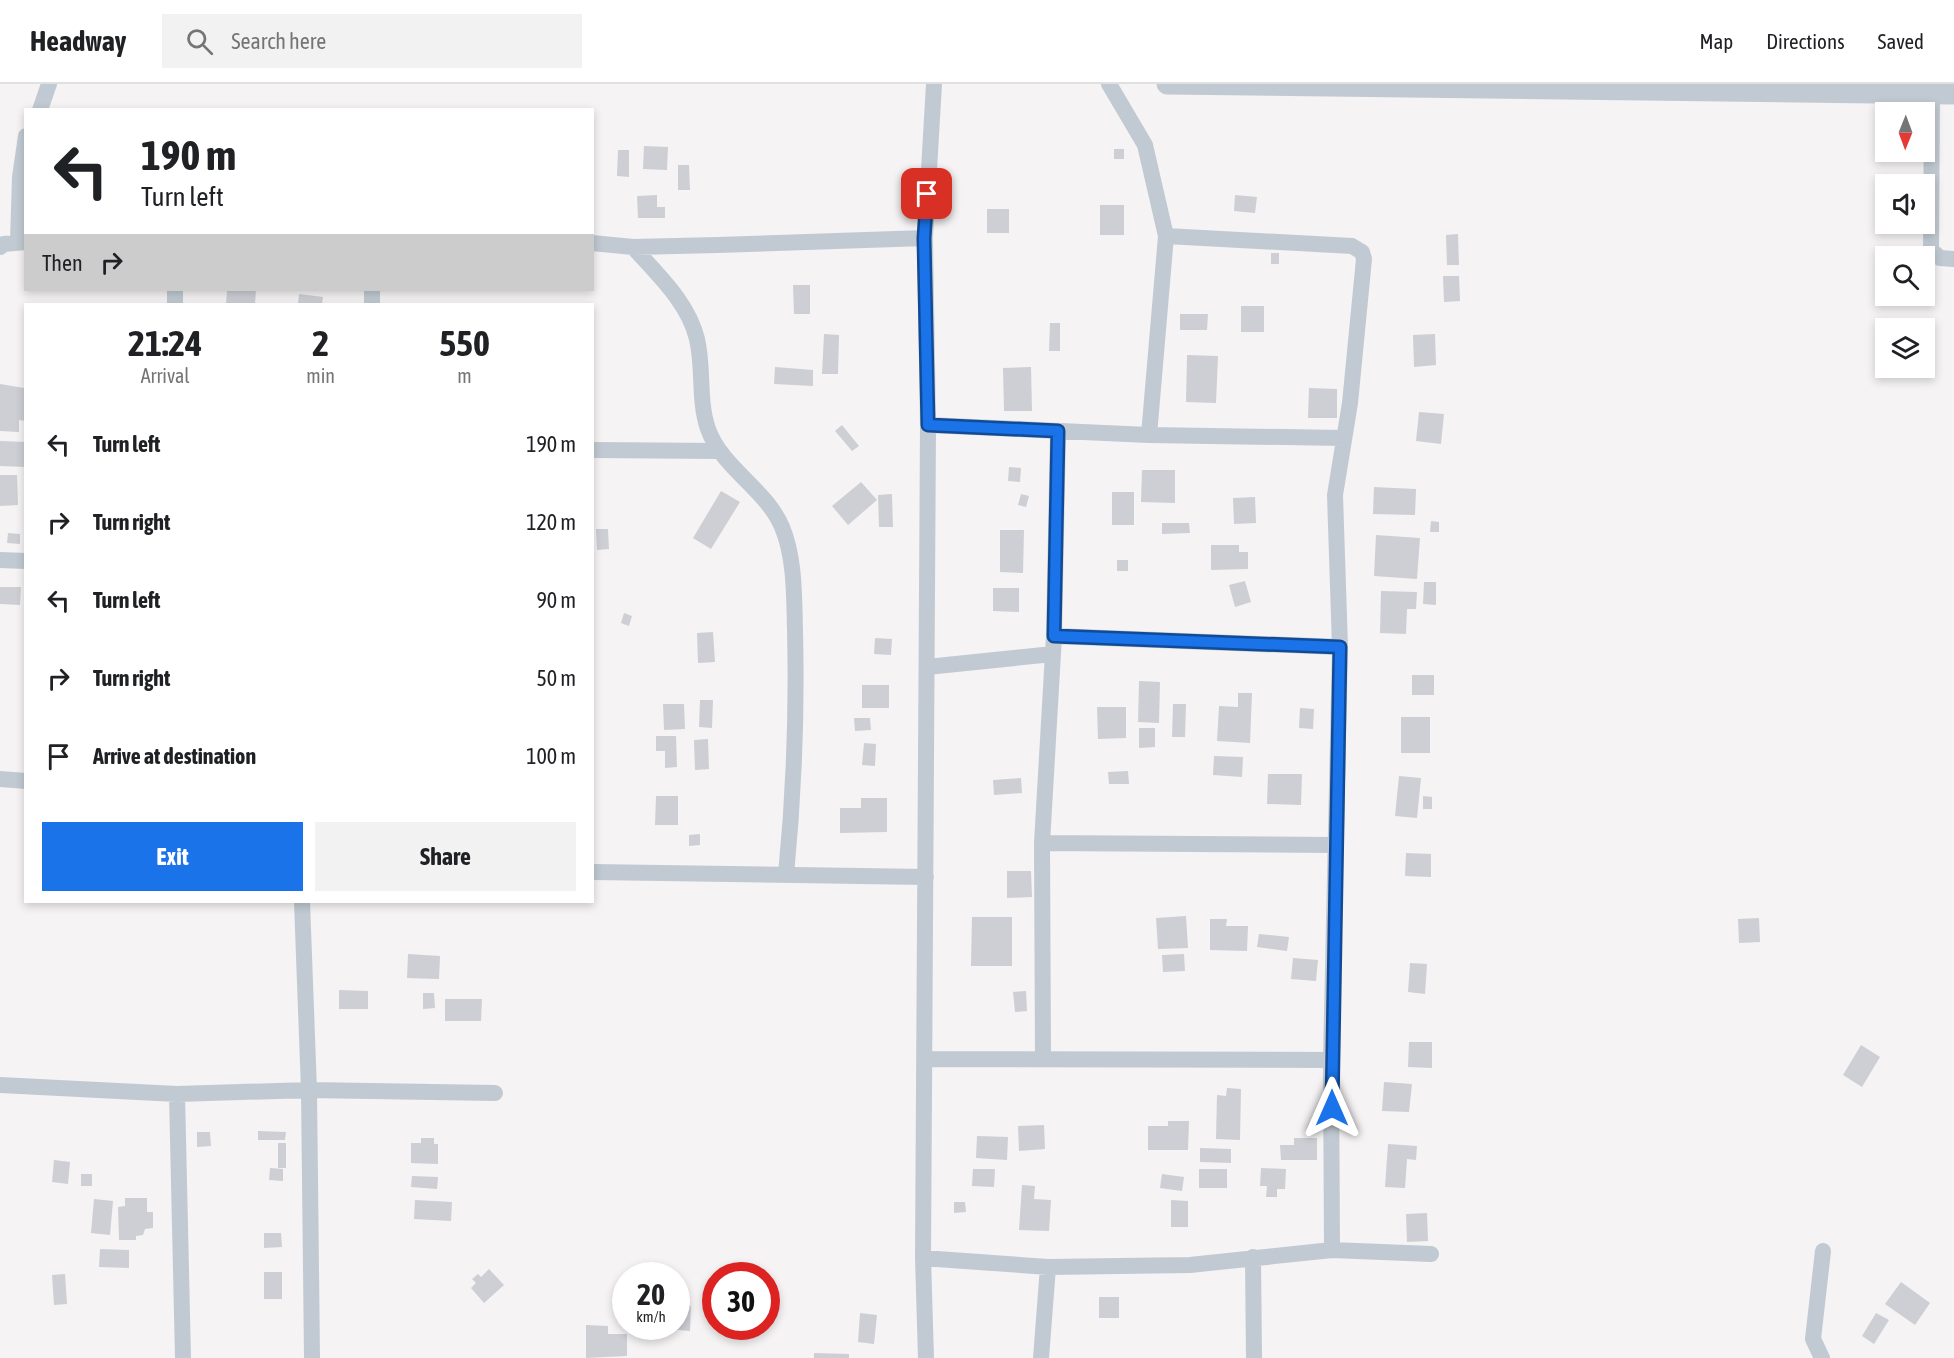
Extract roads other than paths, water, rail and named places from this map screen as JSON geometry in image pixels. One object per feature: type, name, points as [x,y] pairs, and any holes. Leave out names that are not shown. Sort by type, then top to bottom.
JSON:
[{"type":"street","points":[[41,108],[49,84]]},
{"type":"street","points":[[926,1358],[923,1258],[928,425],[924,238],[934,84]]},
{"type":"street","points":[[1109,84],[1145,145],[1166,236],[1149,435]]},
{"type":"street","points":[[1167,84],[1954,94]]},
{"type":"street","points":[[1932,93],[1931,250],[1940,258],[1954,259]]},
{"type":"street","points":[[0,247],[4,244],[22,242],[22,155],[24,146]]},
{"type":"street","points":[[1166,236],[1352,246],[1362,252],[1365,266],[1335,513],[1340,647],[1331,1060],[1332,1250]]},
{"type":"street","points":[[594,243],[633,247],[924,238]]},
{"type":"street","points":[[633,247],[681,302],[697,339],[703,410],[709,430],[719,451],[781,523],[791,557],[796,704],[793,797],[786,875]]},
{"type":"street","points":[[928,425],[1149,435],[1343,438]]},
{"type":"street","points":[[1043,1059],[1042,843],[1054,636],[1058,431]]},
{"type":"street","points":[[594,450],[719,451]]},
{"type":"street","points":[[0,560],[24,561]]},
{"type":"street","points":[[1054,636],[1340,647]]},
{"type":"street","points":[[927,667],[1053,654]]},
{"type":"street","points":[[0,779],[24,782]]},
{"type":"street","points":[[1042,843],[1334,845]]},
{"type":"street","points":[[594,872],[926,877]]},
{"type":"street","points":[[302,903],[309,1090],[312,1358]]},
{"type":"street","points":[[924,1059],[1331,1060]]},
{"type":"street","points":[[0,1085],[177,1094],[309,1090],[495,1093]]},
{"type":"street","points":[[177,1094],[183,1358]]},
{"type":"street","points":[[923,1258],[1048,1267],[1190,1265],[1332,1250],[1431,1254]]},
{"type":"street","points":[[1822,1358],[1813,1339],[1823,1251]]},
{"type":"street","points":[[1253,1257],[1254,1358]]},
{"type":"street","points":[[1041,1358],[1048,1267]]}]
